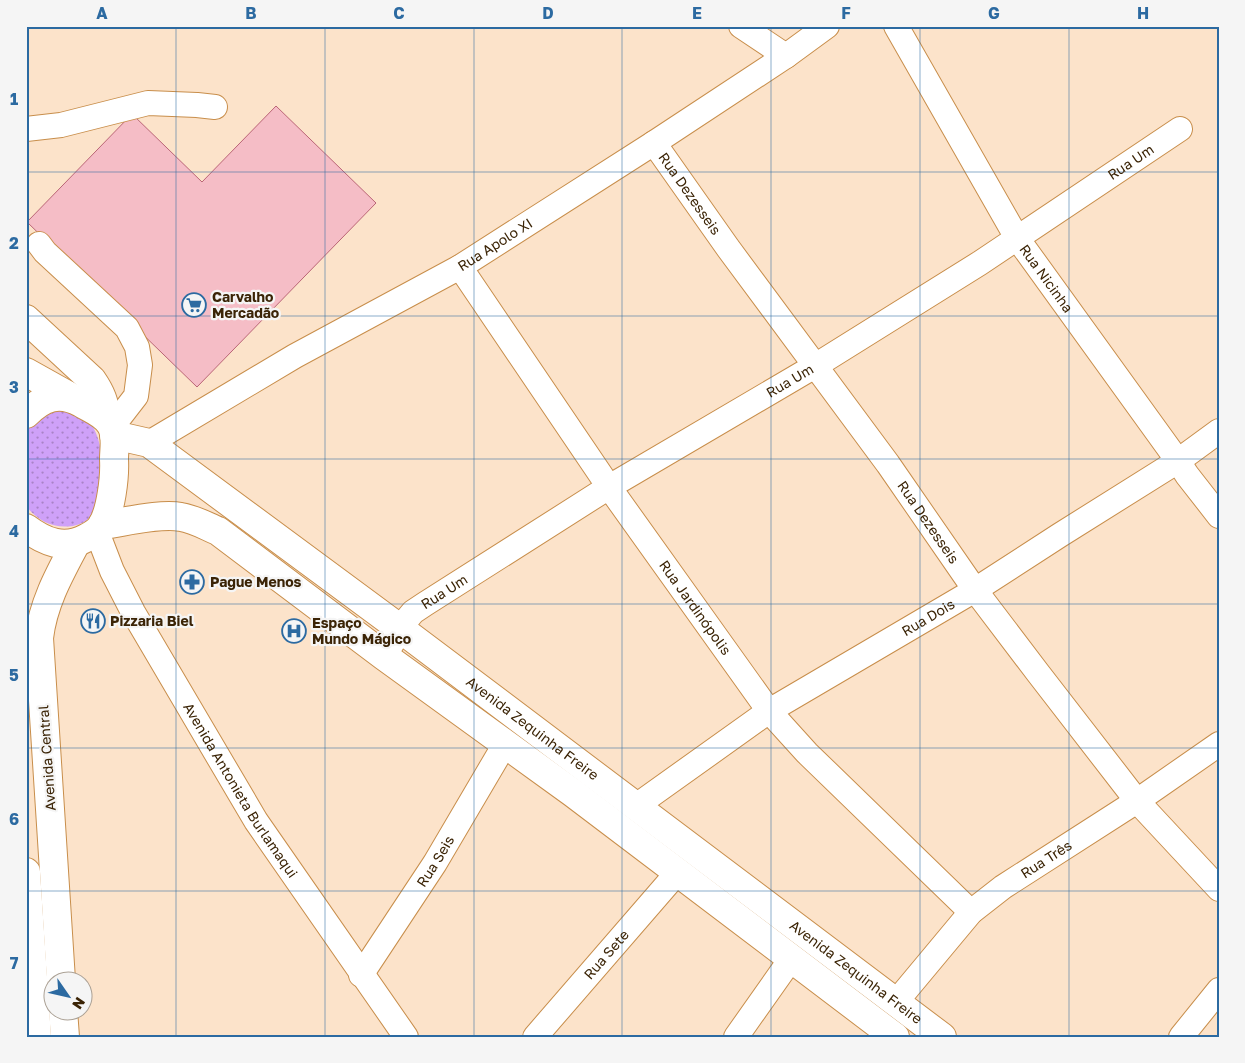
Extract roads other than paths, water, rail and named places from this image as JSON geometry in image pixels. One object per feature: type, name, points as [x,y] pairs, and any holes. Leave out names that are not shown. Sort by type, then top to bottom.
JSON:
[{"type":"main road","points":[[26,319],[92,380],[105,403],[111,427]]},
{"type":"main road","points":[[26,372],[69,396]]},
{"type":"main road","points":[[26,414],[36,404],[48,398],[69,396]]},
{"type":"main road","name":"Avenida Zequinha Freire","points":[[69,396],[111,427],[149,443],[402,630],[942,1037]]},
{"type":"main road","name":"Avenida Central","points":[[60,970],[39,638],[41,622],[52,589],[92,533],[112,496],[114,472],[111,427]]},
{"type":"main road","name":"Avenida Zequinha Freire","points":[[26,528],[51,543],[168,515],[198,522],[218,531],[384,656],[573,793],[895,1037]]},
{"type":"main road","points":[[26,872],[37,1037]]},
{"type":"main road","points":[[33,966],[55,970]]},
{"type":"main road","points":[[64,1020],[65,1037]]},
{"type":"street","points":[[741,26],[786,56]]},
{"type":"street","name":"Rua Apolo XI","points":[[149,443],[296,356],[460,267],[786,56],[827,26]]},
{"type":"street","name":"Rua Nicinha","points":[[896,26],[1017,238],[1187,475],[1219,516]]},
{"type":"street","points":[[26,129],[61,125],[148,103],[215,107]]},
{"type":"street","name":"Rua Um","points":[[384,656],[413,612],[609,487],[815,366],[1017,238],[1180,129]]},
{"type":"street","name":"Rua Dezesseis","points":[[654,142],[728,248],[888,464],[975,590],[1137,801],[1219,889]]},
{"type":"street","points":[[39,244],[45,252],[127,328],[137,347],[140,366],[136,396],[111,427]]},
{"type":"street","name":"Rua Jardinópolis","points":[[460,267],[609,487],[769,711],[807,753],[971,912]]},
{"type":"street","name":"Rua Dois","points":[[636,806],[769,711],[975,590],[1178,461],[1219,431]]},
{"type":"street","name":"Avenida Antonieta Burlamaqui","points":[[92,533],[133,612],[256,821],[361,975],[406,1037]]},
{"type":"street","name":"Rua Seis","points":[[361,975],[435,863],[505,744]]},
{"type":"street","name":"Rua Três","points":[[896,1002],[971,912],[1003,887],[1137,801],[1219,744]]},
{"type":"street","name":"Rua Sete","points":[[535,1037],[677,873]]},
{"type":"street","points":[[736,1037],[791,959]]},
{"type":"street","points":[[1181,1037],[1219,990]]},
{"type":"place","name":"Carvalho Mercadão","points":[[194,305]]},
{"type":"place","name":"Pague Menos","points":[[192,582]]},
{"type":"place","name":"Pizzaria Biel","points":[[93,621]]},
{"type":"place","name":"Espaço Mundo Mágico","points":[[294,631]]}]
